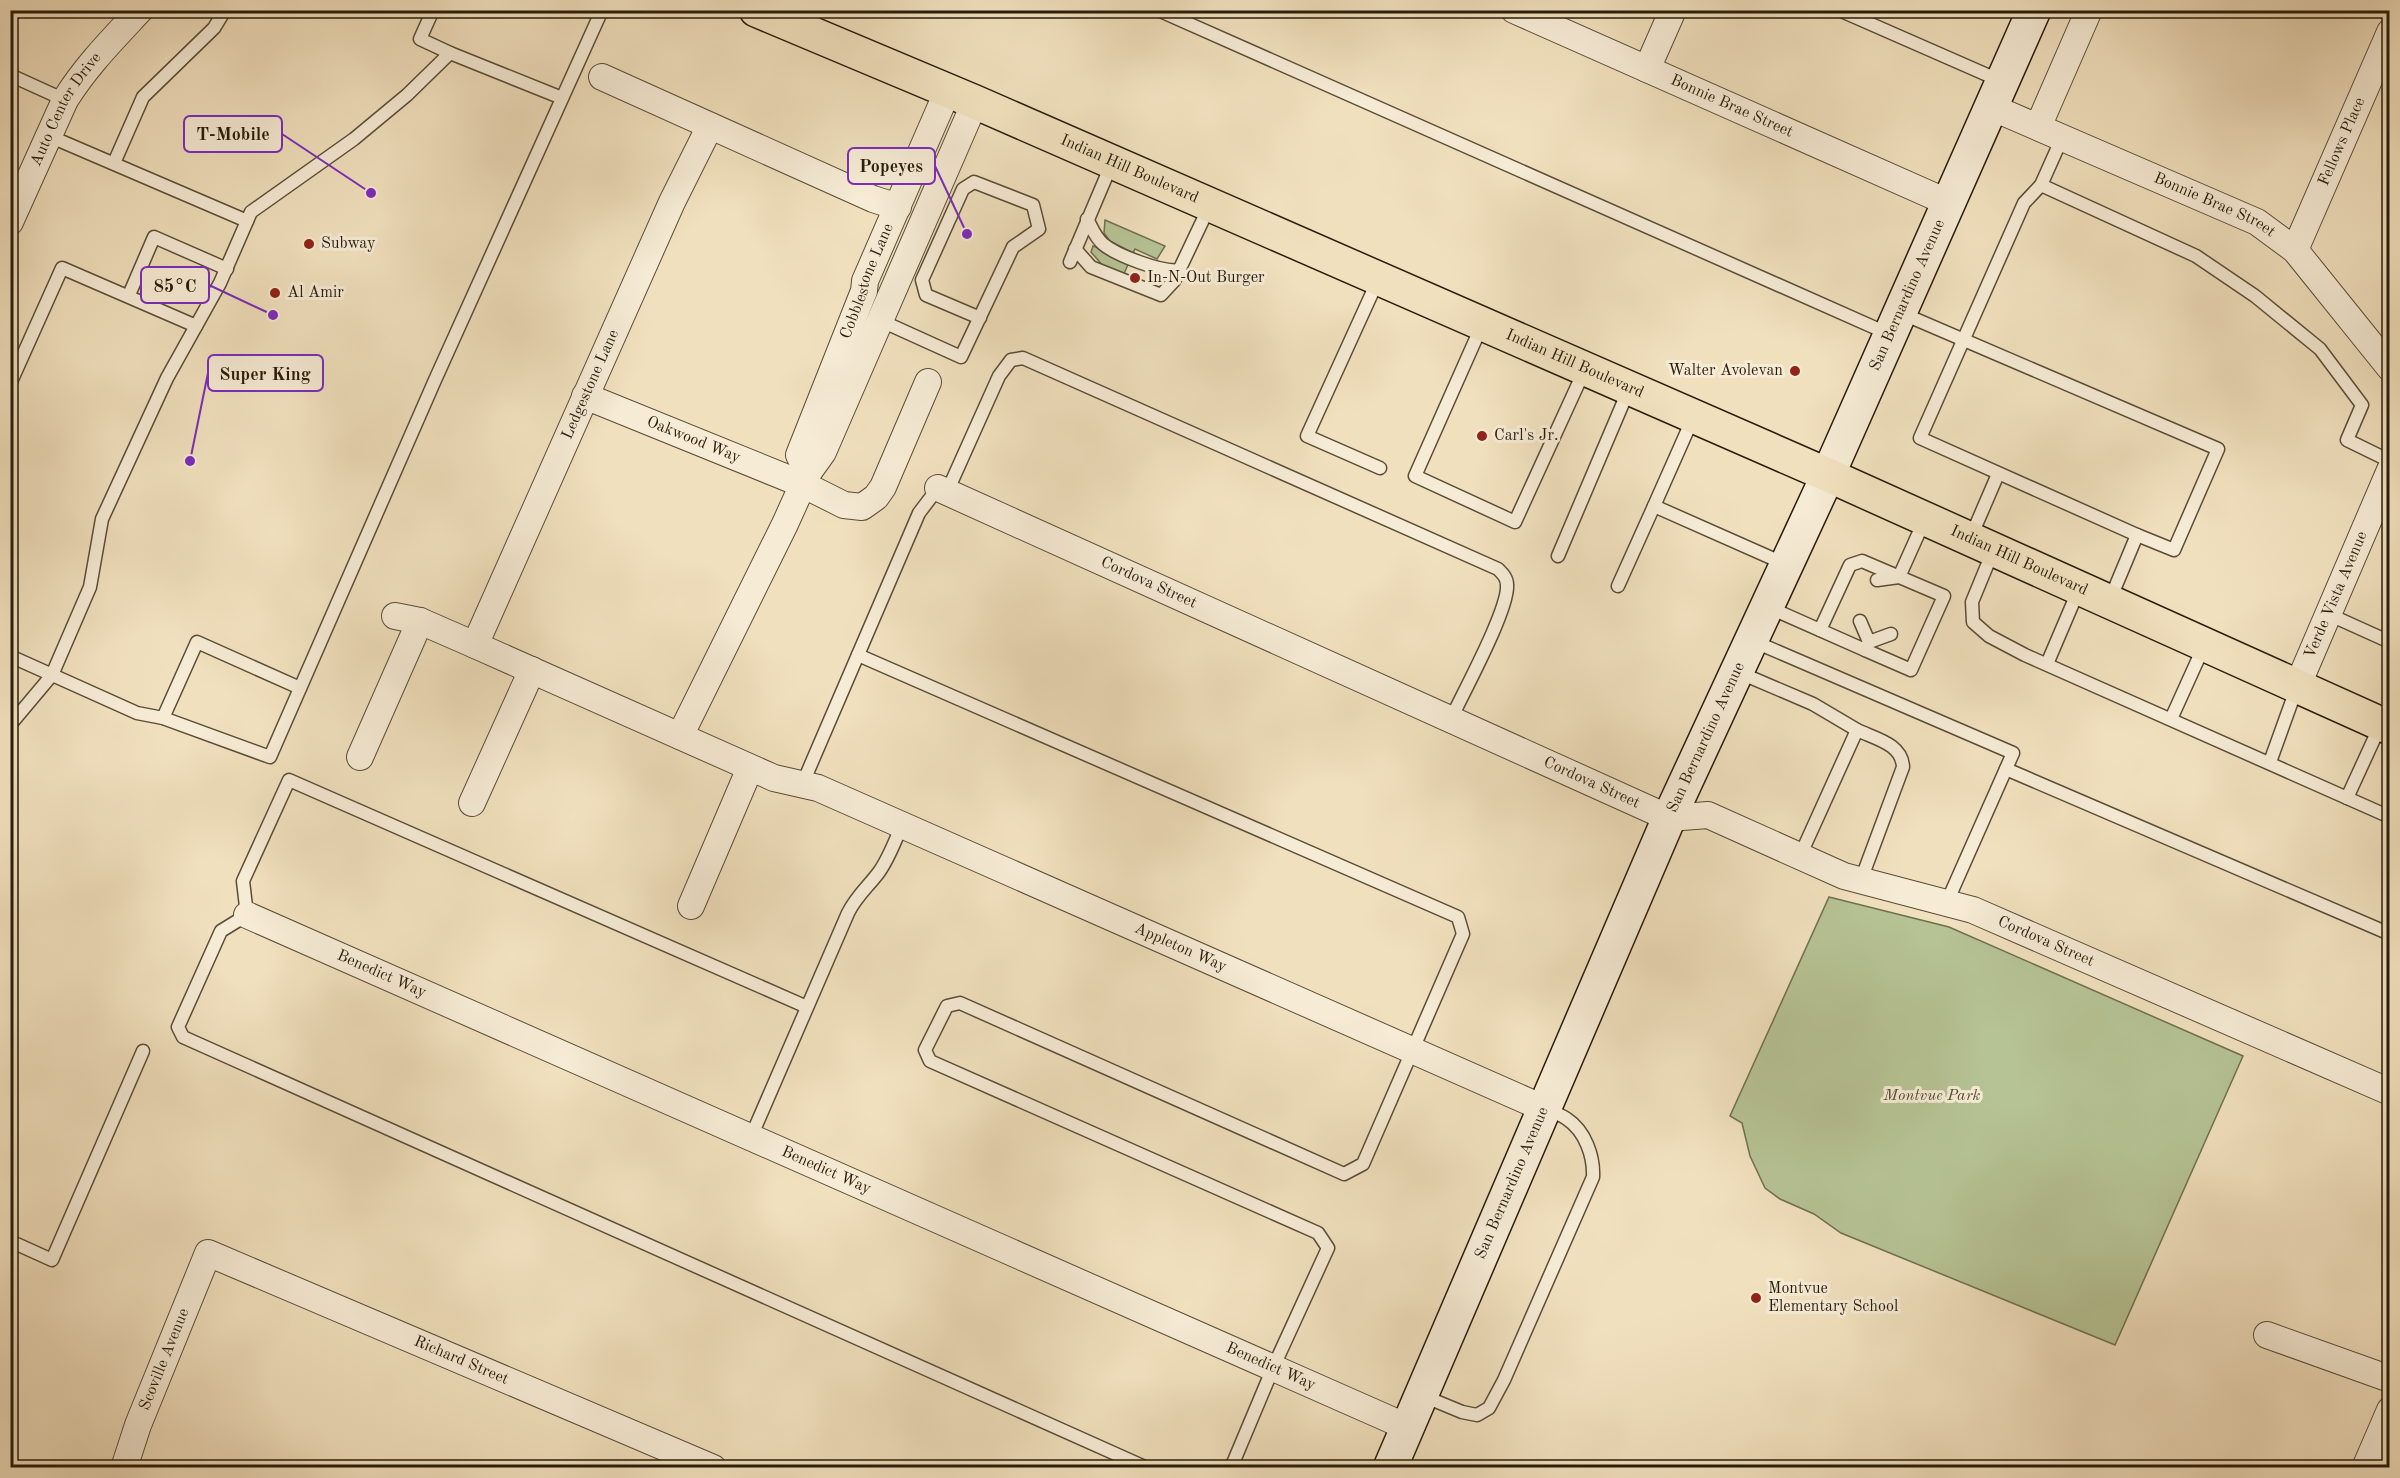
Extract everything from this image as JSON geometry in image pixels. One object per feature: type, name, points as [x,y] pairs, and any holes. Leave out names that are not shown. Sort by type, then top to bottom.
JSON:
[{"type":"main road","name":"Indian Hill Boulevard","points":[[756,10],[962,96],[1828,475],[2385,726]]},
{"type":"main road","name":"San Bernardino Avenue","points":[[1390,1467],[1669,818],[1828,475],[2034,10]]},
{"type":"street","name":"Auto Center Drive","points":[[10,222],[65,100],[105,46],[140,10]]},
{"type":"street","name":"Bonnie Brae Street","points":[[1514,10],[1949,203]]},
{"type":"street","points":[[1647,69],[1673,10]]},
{"type":"street","points":[[2038,127],[2089,10]]},
{"type":"street","name":"Fellows Place","points":[[2295,250],[2390,32]]},
{"type":"street","points":[[602,77],[873,199],[898,207]]},
{"type":"street","name":"Bonnie Brae Street","points":[[1997,94],[2038,127],[2257,222],[2295,250],[2390,368]]},
{"type":"street","name":"Cobblestone Lane","points":[[805,478],[798,455],[866,281],[898,207],[962,96]]},
{"type":"street","name":"Cobblestone Lane","points":[[680,736],[805,478],[822,452],[880,321],[962,96]]},
{"type":"street","name":"Ledgestone Lane","points":[[475,645],[672,202],[710,126]]},
{"type":"street","name":"Oakwood Way","points":[[585,396],[805,478],[844,505],[862,507],[876,497],[883,487],[928,382]]},
{"type":"street","name":"Verde Vista Avenue","points":[[2297,687],[2390,470]]},
{"type":"street","name":"Cordova Street","points":[[943,490],[1669,818],[1708,816],[1844,876],[1973,910],[2390,1092]]},
{"type":"street","name":"Appleton Way","points":[[360,756],[408,619],[475,645],[750,768],[774,778],[810,786],[902,825],[1543,1108]]},
{"type":"street","points":[[472,803],[532,670]]},
{"type":"street","points":[[692,906],[750,768]]},
{"type":"street","name":"Benedict Way","points":[[247,915],[1407,1427]]},
{"type":"street","name":"Scoville Avenue","points":[[124,1467],[138,1425],[208,1253]]},
{"type":"street","name":"Richard Street","points":[[208,1253],[713,1467]]},
{"type":"street","points":[[2267,1335],[2390,1379]]},
{"type":"street","points":[[2365,1467],[2390,1410]]},
{"type":"lane","points":[[114,163],[143,97],[214,28],[225,10]]},
{"type":"lane","points":[[433,10],[420,39],[562,98]]},
{"type":"lane","points":[[10,656],[137,713],[163,718],[270,757],[435,380],[602,10]]},
{"type":"lane","points":[[1158,10],[1895,323],[1964,340],[2218,449],[2174,550],[1920,438],[1964,340],[2024,203],[2041,185],[2062,138]]},
{"type":"lane","points":[[1846,12],[1997,94]]},
{"type":"lane","points":[[10,725],[52,675],[90,586],[102,519],[166,378],[227,269],[251,212],[354,139],[390,110],[450,53]]},
{"type":"lane","points":[[10,75],[65,100]]},
{"type":"lane","points":[[49,136],[247,221]]},
{"type":"lane","points":[[1070,262],[1112,162]]},
{"type":"lane","points":[[856,311],[961,357],[980,318],[1013,247],[1039,229],[1033,205],[974,182],[963,189],[922,280],[926,295],[980,318]]},
{"type":"lane","points":[[2041,185],[2196,256],[2255,296],[2320,349],[2362,405],[2347,440],[2390,460]]},
{"type":"lane","points":[[1075,249],[1091,267],[1161,295],[1174,281],[1210,205]]},
{"type":"lane","points":[[1087,219],[1095,235],[1105,245],[1171,272],[1179,270]]},
{"type":"lane","points":[[129,295],[154,237],[227,269]]},
{"type":"lane","points":[[10,384],[62,268],[129,295],[196,326]]},
{"type":"lane","points":[[1378,279],[1308,436],[1380,468]]},
{"type":"lane","points":[[1483,324],[1414,476],[1515,522],[1585,369]]},
{"type":"lane","points":[[810,786],[858,655],[919,513],[943,490],[999,376],[1011,360],[1023,358],[1498,569],[1506,578],[1508,587],[1501,612],[1451,719]]},
{"type":"lane","points":[[1558,556],[1629,388]]},
{"type":"lane","points":[[1618,586],[1694,417]]},
{"type":"lane","points":[[1998,474],[1972,602],[1973,622],[1989,636],[2047,664],[2270,762],[2390,818]]},
{"type":"lane","points":[[1653,506],[1786,565]]},
{"type":"lane","points":[[1899,577],[1925,519]]},
{"type":"lane","points":[[2108,602],[2137,535]]},
{"type":"lane","points":[[1767,606],[1820,630],[1867,646],[1911,670],[1944,596],[1862,561],[1850,565],[1820,630]]},
{"type":"lane","points":[[1877,580],[1899,577]]},
{"type":"lane","points":[[1899,577],[1909,593]]},
{"type":"lane","points":[[2047,664],[2079,589]]},
{"type":"lane","points":[[2328,614],[2390,642]]},
{"type":"lane","points":[[1860,621],[1867,646]]},
{"type":"lane","points":[[1867,646],[1891,634]]},
{"type":"lane","points":[[1751,640],[2013,753],[1947,902]]},
{"type":"lane","points":[[163,718],[198,642],[300,688]]},
{"type":"lane","points":[[2171,719],[2204,645]]},
{"type":"lane","points":[[858,655],[1458,917],[1463,934],[1363,1164],[1344,1174],[960,1003],[947,1006],[925,1050],[930,1061],[1317,1233],[1328,1248],[1231,1467]]},
{"type":"lane","points":[[1737,671],[1813,704],[1857,730],[1895,748],[1903,759],[1903,767],[1861,880]]},
{"type":"lane","points":[[2270,762],[2297,687]]},
{"type":"lane","points":[[2347,798],[2385,726]]},
{"type":"lane","points":[[1800,856],[1857,730]]},
{"type":"lane","points":[[2006,769],[2390,934]]},
{"type":"lane","points":[[807,1007],[289,780],[243,881],[247,915],[221,931],[178,1027],[183,1037],[1147,1467]]},
{"type":"lane","points":[[751,1137],[854,902],[880,870],[902,825]]},
{"type":"lane","points":[[10,1241],[52,1260],[142,1051]]},
{"type":"lane","points":[[1420,1395],[1476,1416],[1489,1408],[1504,1380],[1593,1177],[1590,1149],[1577,1130],[1567,1119],[1543,1108]]},
{"type":"green space","points":[[1105,220],[1165,246],[1157,259],[1135,249],[1133,253],[1110,241],[1104,233]]},
{"type":"green space","points":[[1093,246],[1130,260],[1123,276],[1104,267],[1091,252]]},
{"type":"green space","name":"Montvue Park","points":[[1829,897],[1949,927],[2243,1056],[2115,1345],[1841,1233],[1814,1214],[1780,1199],[1765,1188],[1750,1156],[1742,1123],[1730,1116]]},
{"type":"place","name":"T-Mobile","points":[[371,193]]},
{"type":"place","name":"Popeyes","points":[[967,234]]},
{"type":"place","name":"Subway","points":[[309,244]]},
{"type":"place","name":"In-N-Out Burger","points":[[1135,278]]},
{"type":"place","name":"Al Amir","points":[[275,293]]},
{"type":"place","name":"85°C","points":[[273,315]]},
{"type":"place","name":"Walter Avolevan","points":[[1795,371]]},
{"type":"place","name":"Carl's Jr.","points":[[1482,436]]},
{"type":"place","name":"Super King","points":[[190,461]]},
{"type":"place","name":"Montvue Elementary School","points":[[1756,1298]]}]
